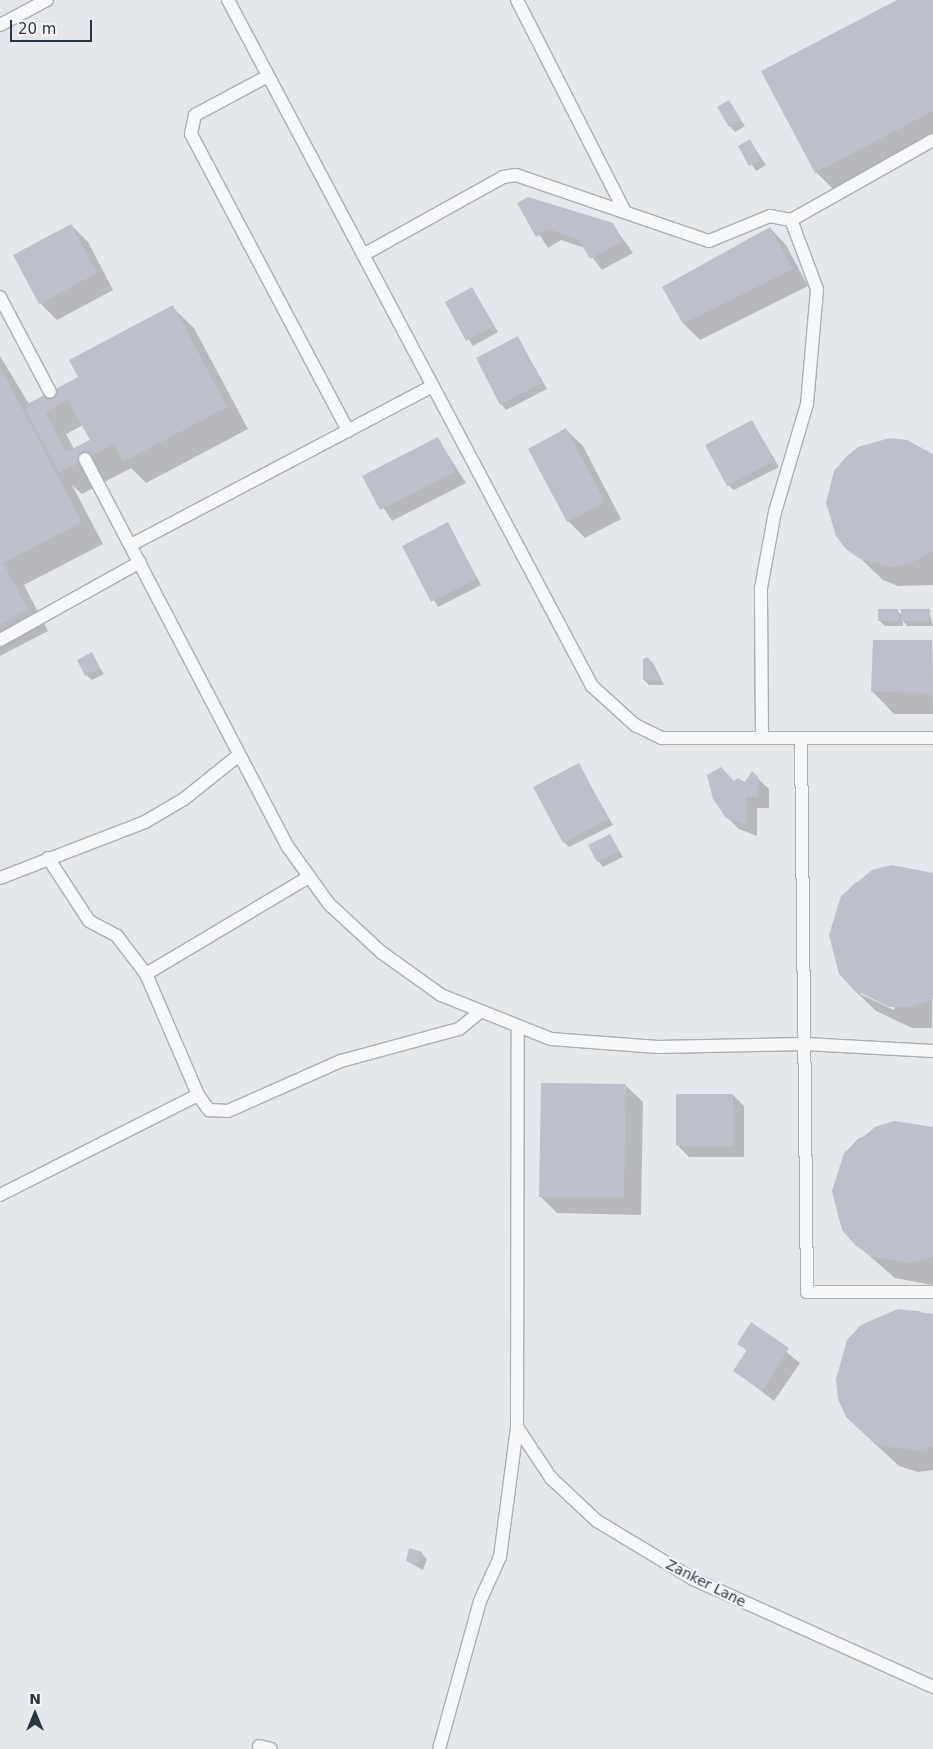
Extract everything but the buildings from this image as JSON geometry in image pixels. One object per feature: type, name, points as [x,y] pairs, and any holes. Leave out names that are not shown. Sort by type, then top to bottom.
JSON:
[{"type":"lane","points":[[0,25],[47,0]]},
{"type":"lane","points":[[228,0],[592,686],[635,725],[662,738],[933,738]]},
{"type":"lane","points":[[517,0],[624,210]]},
{"type":"lane","points":[[268,76],[195,115],[190,134],[348,431]]},
{"type":"lane","points":[[363,255],[503,177],[516,175],[710,240],[770,216],[791,220],[933,140]]},
{"type":"lane","points":[[762,738],[761,588],[775,512],[807,404],[817,289],[791,220]]},
{"type":"lane","points":[[0,297],[50,392]]},
{"type":"lane","points":[[131,545],[433,386]]},
{"type":"lane","points":[[85,459],[288,847],[329,904],[381,952],[441,995],[551,1039],[658,1047],[806,1044],[933,1051]]},
{"type":"lane","points":[[0,640],[140,562]]},
{"type":"lane","points":[[801,738],[806,1044],[807,1292],[933,1292]]},
{"type":"lane","points":[[0,878],[145,822],[184,799],[239,755]]},
{"type":"lane","points":[[48,858],[89,921],[117,936],[146,974],[198,1095],[209,1110],[228,1111],[341,1061],[459,1029],[481,1011]]},
{"type":"lane","points":[[146,974],[309,877]]},
{"type":"lane","points":[[438,1749],[480,1601],[500,1557],[518,1427],[518,1026]]},
{"type":"lane","points":[[0,1195],[198,1095]]},
{"type":"lane","name":"Zanker Lane","points":[[518,1427],[551,1478],[597,1521],[692,1579],[933,1687]]}]
